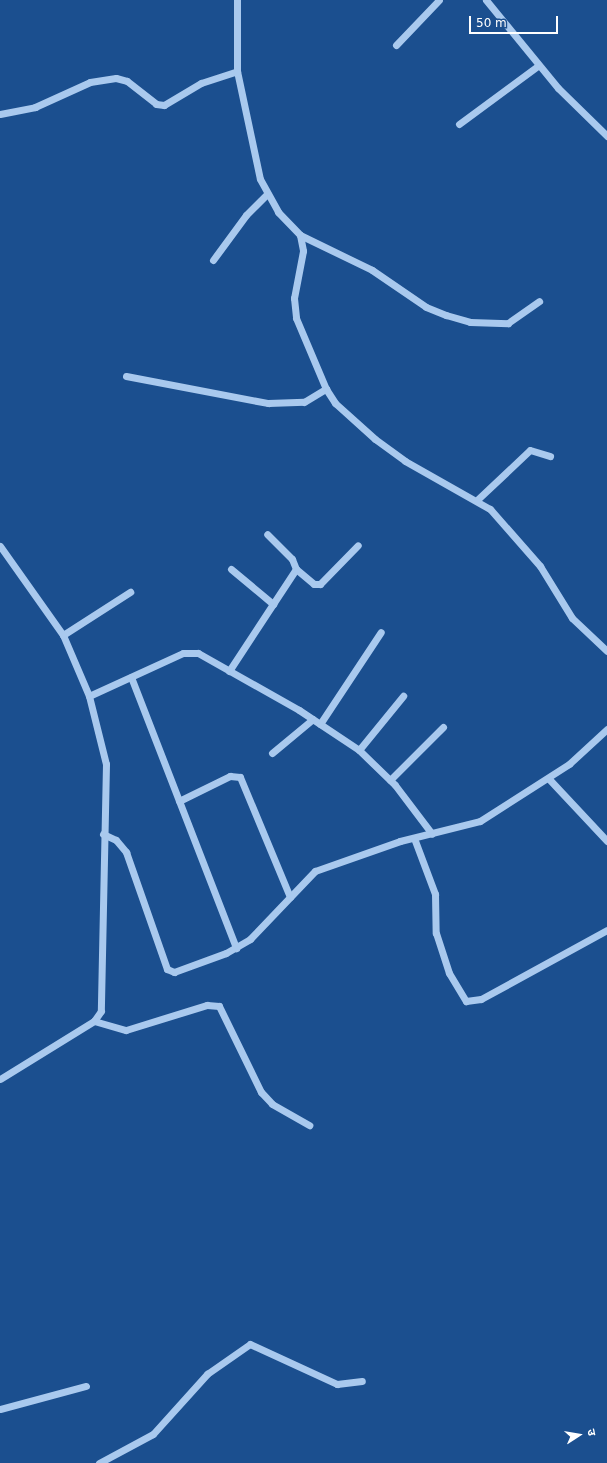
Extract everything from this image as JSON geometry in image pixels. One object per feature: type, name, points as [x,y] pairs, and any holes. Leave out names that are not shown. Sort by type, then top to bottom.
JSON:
[{"type":"street","points":[[237,0],[237,71],[266,195],[300,235],[354,260],[426,307],[446,316],[470,322],[508,323],[539,301]]},
{"type":"street","points":[[396,45],[439,0]]},
{"type":"street","points":[[486,0],[539,65],[607,136]]},
{"type":"street","points":[[459,124],[539,65]]},
{"type":"street","points":[[0,114],[36,107],[90,82],[110,78],[127,81],[156,104],[164,105],[201,83],[237,71]]},
{"type":"street","points":[[213,260],[246,215],[266,195]]},
{"type":"street","points":[[300,235],[303,251],[294,298],[296,318],[326,389],[346,414],[375,439],[405,461],[478,499],[507,525],[540,566],[572,618],[607,651]]},
{"type":"street","points":[[126,376],[268,403],[304,402],[326,389]]},
{"type":"street","points":[[478,499],[530,450],[550,456]]},
{"type":"street","points":[[267,534],[292,559],[296,569],[314,584],[320,584],[358,545]]},
{"type":"street","points":[[0,546],[63,635],[90,696],[105,757],[103,834],[104,999],[94,1021],[0,1079]]},
{"type":"street","points":[[231,569],[273,604]]},
{"type":"street","points":[[229,671],[296,569]]},
{"type":"street","points":[[63,635],[130,592]]},
{"type":"street","points":[[320,724],[381,632]]},
{"type":"street","points":[[90,696],[189,652],[229,671],[312,719],[359,750],[390,780],[432,834]]},
{"type":"street","points":[[131,677],[236,948]]},
{"type":"street","points":[[359,750],[403,696]]},
{"type":"street","points":[[272,753],[312,719]]},
{"type":"street","points":[[390,780],[443,727]]},
{"type":"street","points":[[103,834],[116,840],[126,852],[170,972],[236,948],[315,871],[328,865],[414,838],[480,821],[549,779],[607,729]]},
{"type":"street","points":[[179,801],[230,776],[240,777],[290,897]]},
{"type":"street","points":[[549,779],[607,841]]},
{"type":"street","points":[[414,838],[435,894],[436,933],[447,967],[466,1001],[481,999],[607,930]]},
{"type":"street","points":[[94,1021],[118,1031],[126,1030],[207,1005],[219,1006],[261,1092],[272,1104],[309,1125]]},
{"type":"street","points":[[99,1463],[153,1434],[207,1374],[250,1344],[337,1384],[362,1381]]},
{"type":"street","points":[[0,1409],[86,1386]]}]
